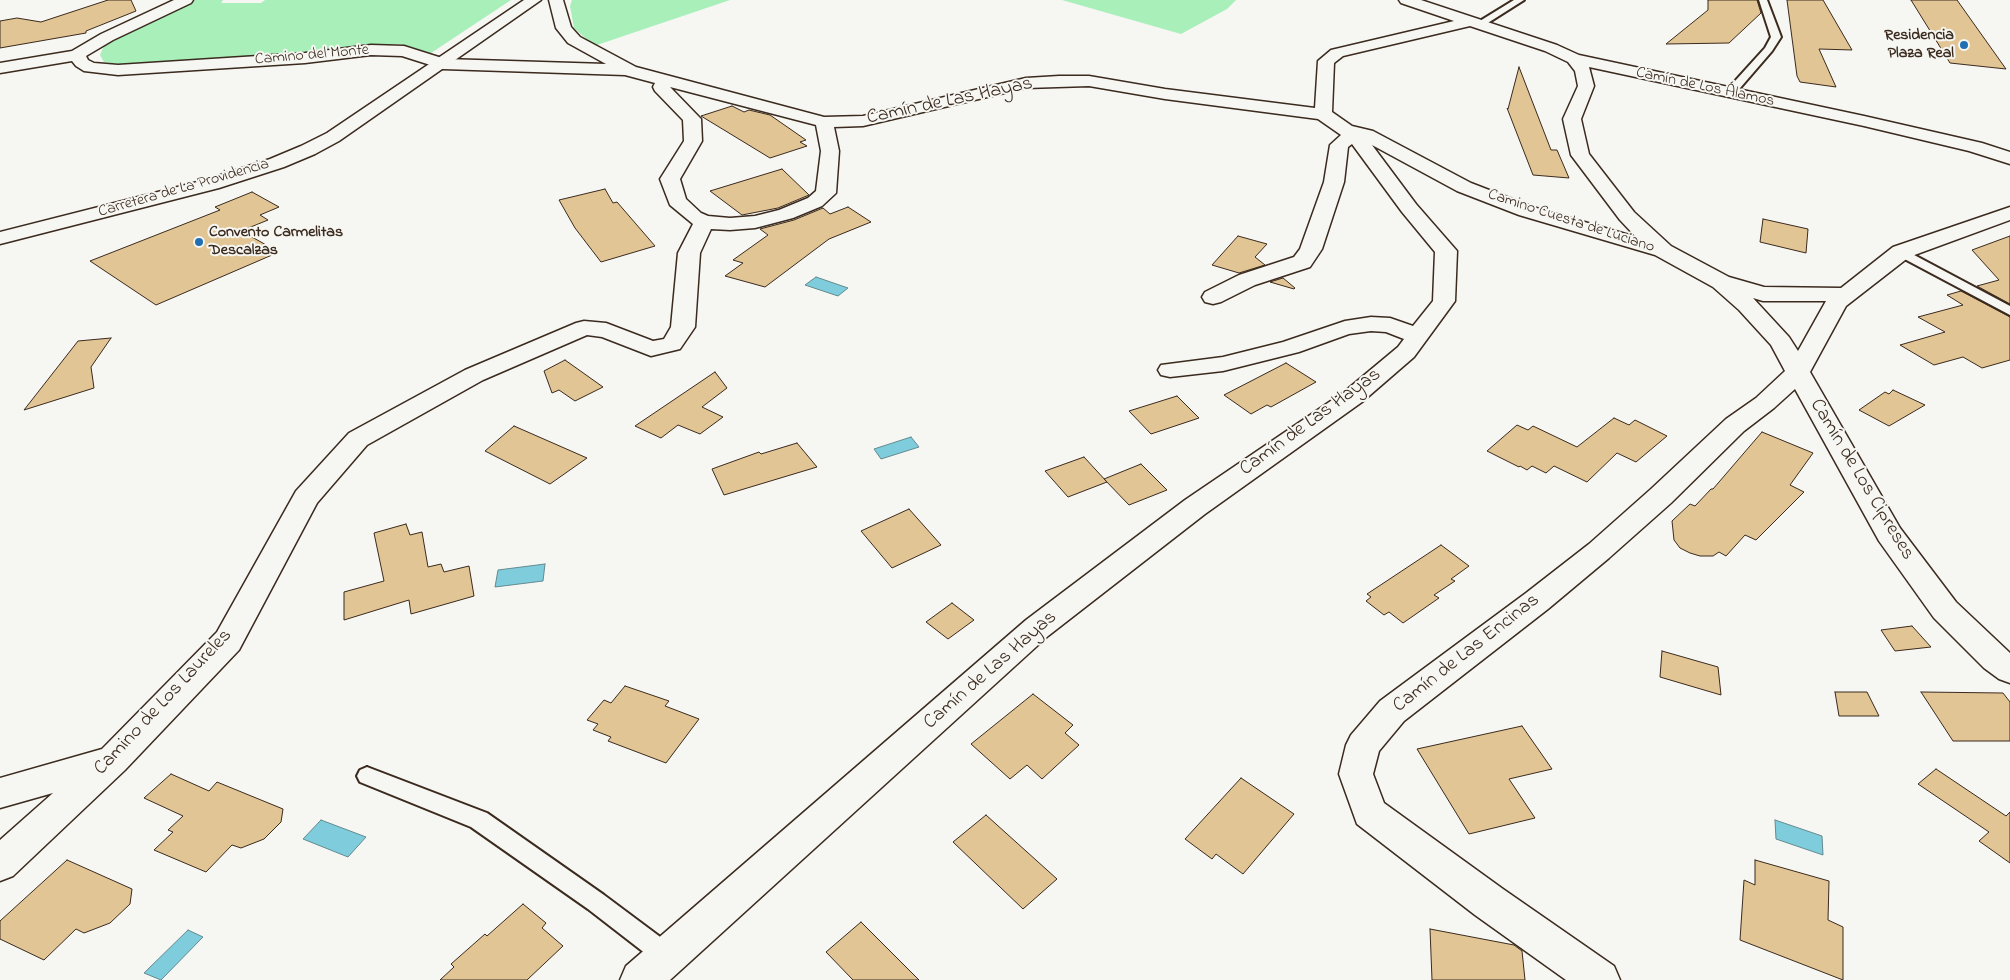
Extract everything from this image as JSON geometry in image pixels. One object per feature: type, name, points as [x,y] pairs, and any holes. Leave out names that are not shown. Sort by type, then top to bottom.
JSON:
[{"type":"street","points":[[0,68],[77,55],[107,37],[186,0]]},
{"type":"street","name":"Carretera de La Providencia","points":[[0,238],[212,184],[277,163],[333,137],[443,64],[534,0]]},
{"type":"street","name":"Camín de Las Hayas","points":[[556,0],[564,28],[574,40],[630,71],[824,122],[863,121],[1026,83],[1059,81],[1089,82],[1323,114],[1351,133],[1409,208],[1446,251],[1444,301],[1406,352],[1354,398],[1195,507],[1038,628],[640,980]]},
{"type":"street","name":"Camín de Los Álamos","points":[[1406,0],[1551,48],[1574,59],[1730,94],[1864,121],[2009,158]]},
{"type":"street","points":[[1323,114],[1326,61],[1337,53],[1474,23]]},
{"type":"street","name":"Camino del Monte","points":[[77,55],[82,64],[90,68],[118,70],[305,58],[371,50],[404,51],[443,64],[630,71]]},
{"type":"street","points":[[1574,59],[1583,70],[1586,86],[1572,119],[1580,154],[1627,216],[1663,251],[1721,282],[1764,294],[1846,294]]},
{"type":"street","points":[[666,81],[661,87],[692,119],[693,141],[670,179],[677,201],[694,217],[704,222],[730,224],[755,222],[786,214],[815,202],[826,193],[830,151],[824,122]]},
{"type":"street","points":[[1213,297],[1247,280],[1302,262],[1311,249],[1334,182],[1339,144],[1351,133]]},
{"type":"street","name":"Camino Cuesta de Luciano","points":[[1351,133],[1367,135],[1464,187],[1517,208],[1663,251]]},
{"type":"street","name":"Camín de Las Encinas","points":[[1600,980],[1489,902],[1370,813],[1356,774],[1363,745],[1392,710],[1537,601],[1599,551],[1661,496],[1735,425],[1766,403],[1797,373],[1837,302],[1846,294],[1901,252],[2010,213]]},
{"type":"street","name":"Camino de Los Laureles","points":[[0,864],[113,760],[228,641],[306,498],[358,439],[474,375],[584,328],[606,330],[651,349],[672,344],[683,327],[688,253],[704,222]]},
{"type":"street","name":"Camín de Los Cipreses","points":[[1721,282],[1747,305],[1781,342],[1889,534],[1945,610],[1995,659],[2010,670]]},
{"type":"street","points":[[1170,370],[1223,364],[1290,347],[1345,328],[1371,324],[1390,325],[1418,336]]},
{"type":"street","points":[[0,793],[113,760]]},
{"type":"lane","points":[[1474,23],[1520,0]]},
{"type":"lane","points":[[1730,94],[1769,48],[1776,36],[1763,0]]},
{"type":"lane","points":[[1901,252],[2010,311]]},
{"type":"lane","points":[[367,776],[479,820],[596,902],[667,956]]},
{"type":"green space","points":[[195,0],[223,0],[221,3],[261,3],[265,0],[511,0],[431,53],[400,44],[376,44],[338,51],[165,65],[125,65],[104,62],[100,55],[104,46]]},
{"type":"green space","points":[[572,0],[730,0],[594,46],[574,28],[570,6]]},
{"type":"green space","points":[[1062,0],[1236,0],[1227,9],[1181,34]]},
{"type":"water","points":[[816,277],[848,288],[838,296],[805,285]]},
{"type":"water","points":[[911,437],[919,447],[881,459],[874,449]]},
{"type":"water","points":[[545,564],[543,581],[495,587],[498,570]]},
{"type":"water","points":[[321,820],[366,837],[348,857],[303,839]]},
{"type":"water","points":[[1775,820],[1822,836],[1823,855],[1776,839]]},
{"type":"water","points":[[188,930],[203,937],[161,980],[144,973]]},
{"type":"building","points":[[108,0],[131,0],[136,11],[86,31],[86,33],[0,48],[0,21],[17,18],[41,22]]},
{"type":"building","points":[[1708,0],[1757,0],[1761,13],[1729,43],[1666,44],[1708,10]]},
{"type":"building","points":[[1787,0],[1823,0],[1852,50],[1819,49],[1836,87],[1800,82],[1797,76]]},
{"type":"building","name":"Residencia Plaza Real","points":[[1911,0],[1957,0],[2006,69],[1950,63]]},
{"type":"building","points":[[1519,67],[1551,150],[1557,150],[1569,178],[1533,175],[1507,108]]},
{"type":"building","points":[[732,106],[744,112],[749,110],[770,115],[806,140],[800,142],[807,146],[770,158],[701,116]]},
{"type":"building","points":[[782,169],[809,195],[778,208],[742,215],[710,191]]},
{"type":"building","points":[[605,189],[613,203],[617,202],[655,246],[601,262],[575,228],[559,200]]},
{"type":"building","name":"Convento Carmelitas Descalzas","points":[[252,192],[279,207],[260,215],[268,220],[241,231],[279,252],[156,305],[90,261],[220,210],[215,207]]},
{"type":"building","points":[[848,207],[871,222],[829,239],[765,287],[725,276],[743,263],[733,260],[768,235],[760,229],[794,220],[823,208],[830,214]]},
{"type":"building","points":[[1763,219],[1808,229],[1806,253],[1760,242]]},
{"type":"building","points":[[1238,236],[1267,244],[1255,257],[1265,265],[1239,273],[1212,265]]},
{"type":"building","points":[[2010,236],[2010,304],[1977,286],[1999,280],[1972,250]]},
{"type":"building","points":[[1283,278],[1295,288],[1270,282]]},
{"type":"building","points":[[1961,291],[2010,317],[2010,360],[1982,368],[1963,357],[1934,365],[1900,345],[1945,332],[1918,317],[1963,305],[1947,295]]},
{"type":"building","points":[[111,338],[91,367],[94,388],[24,410],[78,341]]},
{"type":"building","points":[[565,360],[603,387],[575,401],[559,390],[552,393],[544,371]]},
{"type":"building","points":[[1286,363],[1316,382],[1271,407],[1267,405],[1251,414],[1224,395]]},
{"type":"building","points":[[715,372],[727,388],[702,407],[723,417],[700,434],[678,425],[661,438],[635,426]]},
{"type":"building","points":[[1893,390],[1925,405],[1889,426],[1859,410],[1885,392],[1889,394]]},
{"type":"building","points":[[1177,396],[1199,418],[1151,434],[1129,411]]},
{"type":"building","points":[[1614,418],[1629,425],[1635,420],[1667,436],[1636,462],[1617,453],[1587,482],[1554,466],[1546,473],[1532,466],[1527,470],[1487,451],[1517,425],[1528,430],[1533,426],[1577,447]]},
{"type":"building","points":[[514,426],[587,458],[550,484],[485,451]]},
{"type":"building","points":[[1762,432],[1813,453],[1790,485],[1804,492],[1756,540],[1745,535],[1726,556],[1719,552],[1713,556],[1700,556],[1680,548],[1674,540],[1672,521],[1690,504],[1695,506],[1713,489]]},
{"type":"building","points":[[797,443],[817,467],[724,495],[712,469],[759,452],[761,454]]},
{"type":"building","points":[[1084,457],[1107,482],[1068,497],[1045,471]]},
{"type":"building","points":[[1141,464],[1167,490],[1129,505],[1104,479]]},
{"type":"building","points":[[909,509],[941,545],[892,568],[861,531]]},
{"type":"building","points":[[406,524],[410,535],[422,532],[428,567],[441,564],[444,572],[469,566],[474,596],[411,614],[409,600],[344,620],[344,592],[384,581],[374,533]]},
{"type":"building","points":[[1441,545],[1469,566],[1451,579],[1455,581],[1434,595],[1439,598],[1403,623],[1389,612],[1384,615],[1366,601],[1371,597],[1367,594]]},
{"type":"building","points":[[952,603],[974,620],[948,639],[926,622]]},
{"type":"building","points":[[1912,626],[1931,647],[1895,651],[1881,630]]},
{"type":"building","points":[[1662,651],[1718,667],[1721,695],[1660,677]]},
{"type":"building","points":[[625,686],[669,701],[665,706],[699,719],[666,763],[608,741],[611,737],[593,730],[598,724],[587,720],[604,700],[611,703]]},
{"type":"building","points":[[1835,692],[1867,692],[1879,716],[1839,716]]},
{"type":"building","points":[[1921,692],[2003,693],[2010,702],[2010,741],[1953,741]]},
{"type":"building","points":[[1033,694],[1073,725],[1065,733],[1079,745],[1042,779],[1027,765],[1010,779],[971,744]]},
{"type":"building","points":[[1522,726],[1552,769],[1509,779],[1535,818],[1469,834],[1417,749]]},
{"type":"building","points":[[1936,769],[2006,816],[2010,812],[2010,863],[1979,841],[1989,832],[1918,784]]},
{"type":"building","points":[[171,774],[209,791],[217,782],[283,809],[281,822],[264,839],[241,848],[232,845],[206,872],[154,850],[173,832],[168,830],[183,816],[144,798]]},
{"type":"building","points":[[1241,778],[1294,814],[1243,874],[1216,854],[1212,859],[1185,839]]},
{"type":"building","points":[[986,815],[1057,879],[1023,909],[953,842]]},
{"type":"building","points":[[67,860],[132,889],[130,904],[110,923],[84,933],[76,929],[44,960],[0,939],[0,921]]},
{"type":"building","points":[[1755,860],[1829,881],[1828,920],[1843,927],[1843,980],[1740,940],[1744,880],[1755,885]]},
{"type":"building","points":[[523,904],[546,923],[542,928],[563,946],[527,980],[440,980],[454,967],[451,964],[485,934],[487,936]]},
{"type":"building","points":[[861,922],[919,980],[853,980],[826,952]]},
{"type":"building","points":[[1430,929],[1514,945],[1522,951],[1525,980],[1432,980]]},
{"type":"place","name":"Residencia Plaza Real","points":[[1964,45]]},
{"type":"place","name":"Convento Carmelitas Descalzas","points":[[199,242]]}]
